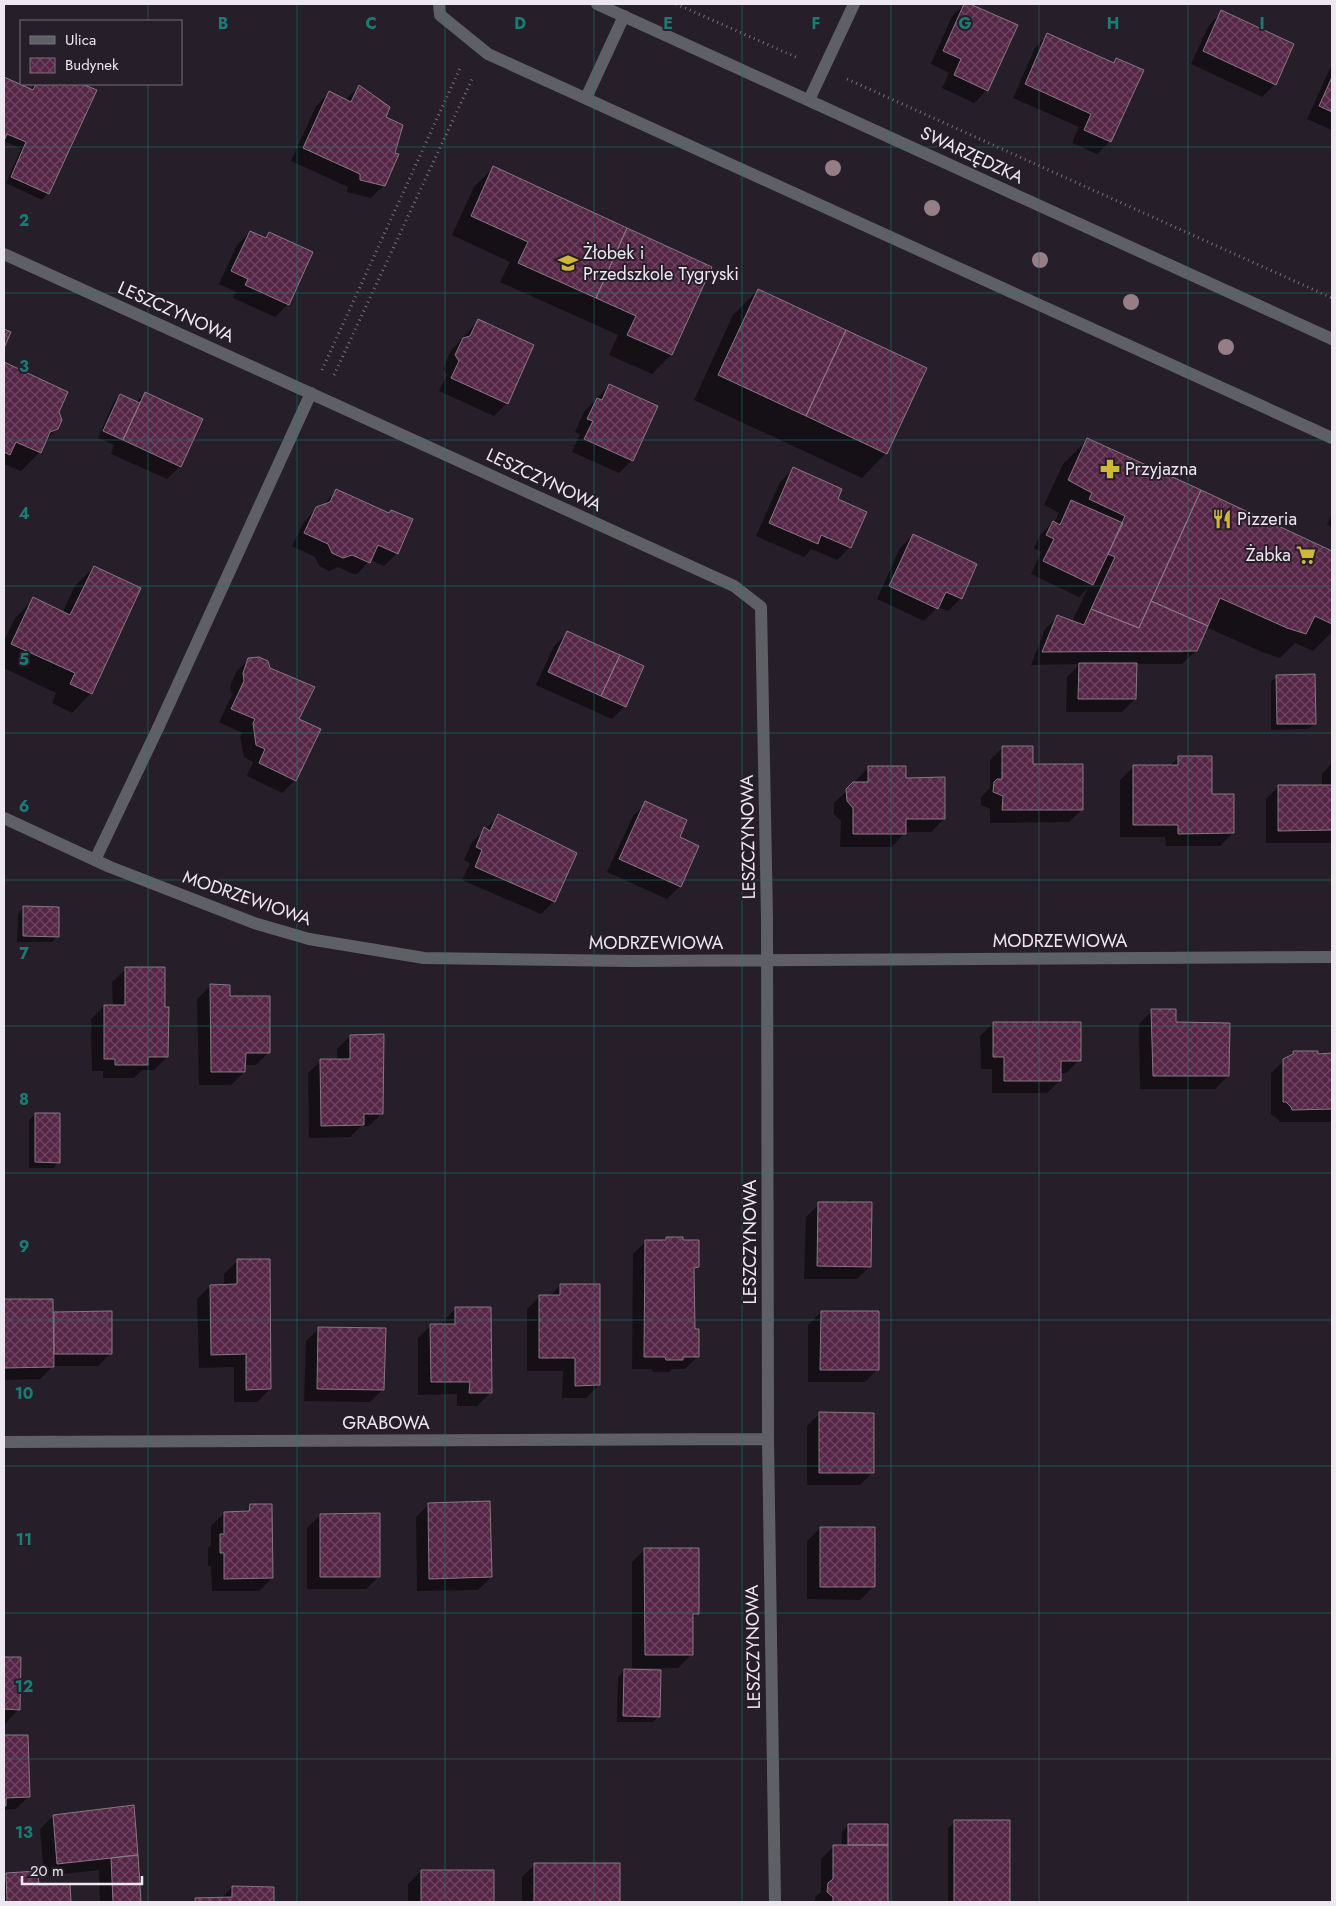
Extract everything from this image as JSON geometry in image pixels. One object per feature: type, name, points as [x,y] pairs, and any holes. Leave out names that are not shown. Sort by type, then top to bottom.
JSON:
[{"type":"street","points":[[439,4],[440,15],[488,54],[1332,438]]},
{"type":"street","name":"SWARZĘDZKA","points":[[597,4],[1332,339]]},
{"type":"street","points":[[809,100],[854,4]]},
{"type":"street","points":[[586,98],[624,16]]},
{"type":"street","name":"LESZCZYNOWA","points":[[4,254],[734,586],[761,607],[767,960],[768,1439],[775,1902]]},
{"type":"street","points":[[95,860],[158,728],[311,393]]},
{"type":"street","name":"MODRZEWIOWA","points":[[4,818],[95,860],[254,923],[309,939],[424,958],[631,961],[1332,957]]},
{"type":"street","name":"GRABOWA","points":[[4,1442],[768,1439]]},
{"type":"path","points":[[676,4],[1332,298]]},
{"type":"path","points":[[311,393],[472,41]]},
{"type":"path","points":[[324,399],[476,71]]},
{"type":"building","points":[[964,4],[970,4],[1018,25],[988,91],[954,75],[961,59],[943,51]]},
{"type":"building","points":[[1221,10],[1294,44],[1276,85],[1203,51]]},
{"type":"building","points":[[1047,33],[1114,63],[1116,58],[1144,70],[1111,142],[1084,130],[1091,114],[1025,84]]},
{"type":"building","points":[[4,77],[33,90],[36,85],[84,85],[97,90],[49,194],[11,177],[26,142],[7,134],[4,141]]},
{"type":"building","points":[[1332,77],[1332,112],[1319,106]]},
{"type":"building","points":[[359,85],[390,107],[386,117],[403,125],[395,153],[399,154],[385,186],[360,180],[360,174],[303,148],[329,91],[351,102]]},
{"type":"building","points":[[493,166],[627,228],[596,298],[518,263],[528,242],[471,216]]},
{"type":"building","points":[[627,228],[712,267],[672,355],[627,335],[636,316],[596,298]]},
{"type":"building","points":[[250,231],[266,238],[269,232],[313,252],[289,305],[245,285],[248,279],[231,271]]},
{"type":"building","points":[[758,289],[846,330],[806,416],[718,375]]},
{"type":"building","points":[[478,319],[534,345],[508,404],[451,378],[459,361],[455,355],[463,338],[470,336]]},
{"type":"building","points":[[4,329],[11,332],[4,348]]},
{"type":"building","points":[[846,330],[927,368],[887,454],[806,416]]},
{"type":"building","points":[[4,362],[68,392],[59,412],[62,420],[58,429],[50,432],[41,453],[16,442],[10,455],[4,452]]},
{"type":"building","points":[[609,384],[658,406],[633,461],[584,439],[593,421],[587,419],[597,398],[602,400]]},
{"type":"building","points":[[145,392],[203,419],[181,467],[123,440]]},
{"type":"building","points":[[120,394],[140,403],[123,440],[103,431]]},
{"type":"building","points":[[1087,438],[1201,490],[1139,628],[1091,609],[1115,557],[1108,554],[1125,516],[1089,499],[1092,493],[1068,480]]},
{"type":"building","points":[[793,467],[842,489],[838,499],[867,512],[851,548],[821,535],[818,544],[769,523]]},
{"type":"building","points":[[336,489],[389,513],[391,510],[413,519],[398,554],[378,545],[370,563],[352,555],[343,558],[332,553],[328,544],[304,533],[316,507],[330,502]]},
{"type":"building","points":[[1201,490],[1332,551],[1332,624],[1315,616],[1306,634],[1287,628],[1220,598],[1208,626],[1151,601]]},
{"type":"building","points":[[1071,500],[1123,523],[1093,585],[1043,561],[1054,539],[1046,535],[1053,521],[1060,525]]},
{"type":"building","points":[[913,534],[977,564],[962,599],[946,592],[938,609],[889,586]]},
{"type":"building","points":[[94,566],[141,588],[92,694],[70,684],[75,673],[11,644],[33,597],[70,615]]},
{"type":"building","points":[[1151,601],[1208,626],[1197,651],[1042,652],[1057,615],[1084,625],[1091,609],[1139,628]]},
{"type":"building","points":[[567,631],[620,655],[601,696],[548,672]]},
{"type":"building","points":[[620,655],[644,666],[626,707],[601,696]]},
{"type":"building","points":[[259,657],[268,661],[270,668],[315,687],[299,719],[321,729],[296,781],[259,763],[265,749],[256,745],[253,723],[255,719],[231,709],[244,681],[243,673],[248,658]]},
{"type":"building","points":[[1079,663],[1137,663],[1136,699],[1078,699]]},
{"type":"building","points":[[1315,674],[1316,724],[1277,724],[1276,675]]},
{"type":"building","points":[[1002,746],[1033,746],[1033,764],[1083,764],[1083,810],[1002,810],[1003,796],[993,792],[994,782],[997,779],[1002,779]]},
{"type":"building","points":[[1178,756],[1212,756],[1212,794],[1234,794],[1234,833],[1178,834],[1178,825],[1133,825],[1133,765],[1178,765]]},
{"type":"building","points":[[868,766],[906,766],[906,778],[945,777],[945,819],[906,819],[906,834],[853,834],[853,808],[847,801],[846,789],[853,782],[868,782]]},
{"type":"building","points":[[1278,785],[1332,785],[1332,830],[1278,831]]},
{"type":"building","points":[[645,801],[687,820],[680,837],[699,846],[681,887],[619,859]]},
{"type":"building","points":[[498,814],[577,853],[555,902],[475,867],[482,850],[476,847],[484,827],[490,831]]},
{"type":"building","points":[[23,906],[59,907],[59,937],[23,936]]},
{"type":"building","points":[[125,967],[165,967],[165,1007],[169,1007],[168,1057],[148,1057],[148,1065],[115,1065],[115,1059],[104,1059],[104,1005],[125,1005]]},
{"type":"building","points":[[210,984],[230,985],[230,996],[270,996],[270,1053],[246,1053],[245,1072],[211,1072]]},
{"type":"building","points":[[1151,1009],[1176,1009],[1176,1022],[1230,1023],[1229,1076],[1153,1076]]},
{"type":"building","points":[[993,1022],[1081,1022],[1081,1061],[1061,1061],[1061,1081],[1004,1081],[1004,1057],[993,1057]]},
{"type":"building","points":[[384,1034],[383,1114],[364,1114],[364,1125],[321,1126],[320,1059],[350,1059],[350,1035]]},
{"type":"building","points":[[1293,1051],[1318,1051],[1318,1054],[1332,1053],[1332,1109],[1292,1110],[1286,1102],[1283,1102],[1283,1059],[1293,1054]]},
{"type":"building","points":[[35,1113],[60,1113],[60,1163],[35,1162]]},
{"type":"building","points":[[818,1202],[872,1202],[871,1267],[817,1266]]},
{"type":"building","points":[[666,1237],[683,1237],[683,1240],[699,1240],[699,1267],[694,1268],[695,1329],[699,1329],[699,1357],[683,1357],[683,1360],[666,1360],[665,1357],[644,1357],[645,1240],[666,1240]]},
{"type":"building","points":[[237,1259],[270,1259],[271,1389],[246,1390],[246,1354],[211,1355],[210,1285],[237,1284]]},
{"type":"building","points":[[560,1284],[600,1284],[600,1385],[575,1386],[575,1358],[539,1358],[539,1295],[560,1295]]},
{"type":"building","points":[[4,1299],[53,1299],[54,1367],[4,1368]]},
{"type":"building","points":[[455,1307],[491,1307],[492,1393],[469,1393],[470,1382],[431,1382],[430,1324],[455,1324]]},
{"type":"building","points":[[112,1311],[112,1354],[54,1354],[54,1312]]},
{"type":"building","points":[[821,1311],[879,1311],[879,1370],[820,1370]]},
{"type":"building","points":[[318,1327],[386,1328],[384,1390],[317,1389]]},
{"type":"building","points":[[819,1412],[874,1413],[874,1473],[819,1473]]},
{"type":"building","points":[[490,1501],[492,1577],[429,1579],[428,1503]]},
{"type":"building","points":[[250,1504],[272,1504],[273,1578],[224,1579],[224,1553],[220,1553],[220,1534],[224,1534],[224,1512],[249,1511]]},
{"type":"building","points":[[380,1513],[380,1577],[320,1577],[320,1514]]},
{"type":"building","points":[[820,1527],[875,1527],[875,1587],[820,1587]]},
{"type":"building","points":[[644,1548],[699,1548],[699,1614],[693,1614],[693,1655],[645,1655]]},
{"type":"building","points":[[4,1657],[21,1657],[20,1710],[4,1709]]},
{"type":"building","points":[[624,1669],[661,1670],[660,1717],[623,1716]]},
{"type":"building","points":[[4,1735],[28,1735],[30,1797],[6,1798],[6,1806],[4,1806]]},
{"type":"building","points":[[134,1805],[138,1855],[57,1864],[53,1815]]},
{"type":"building","points":[[954,1820],[1010,1820],[1010,1902],[954,1902]]},
{"type":"building","points":[[848,1824],[888,1824],[888,1845],[848,1845]]},
{"type":"building","points":[[833,1845],[888,1845],[888,1902],[833,1902],[833,1897],[827,1892],[828,1883],[833,1879]]},
{"type":"building","points":[[138,1855],[141,1902],[113,1902],[111,1858]]},
{"type":"building","points":[[534,1863],[620,1863],[620,1902],[534,1902]]},
{"type":"building","points":[[421,1870],[494,1870],[494,1902],[421,1902]]},
{"type":"building","points":[[38,1871],[39,1885],[70,1884],[71,1902],[7,1902],[6,1873]]},
{"type":"building","points":[[232,1886],[274,1887],[274,1902],[195,1902],[195,1898],[232,1897]]},
{"type":"place","name":"Żłobek i Przedszkole Tygryski","points":[[568,263]]},
{"type":"place","name":"Przyjazna","points":[[1110,469]]},
{"type":"place","name":"Pizzeria","points":[[1222,519]]},
{"type":"place","name":"Żabka","points":[[1306,555]]}]
